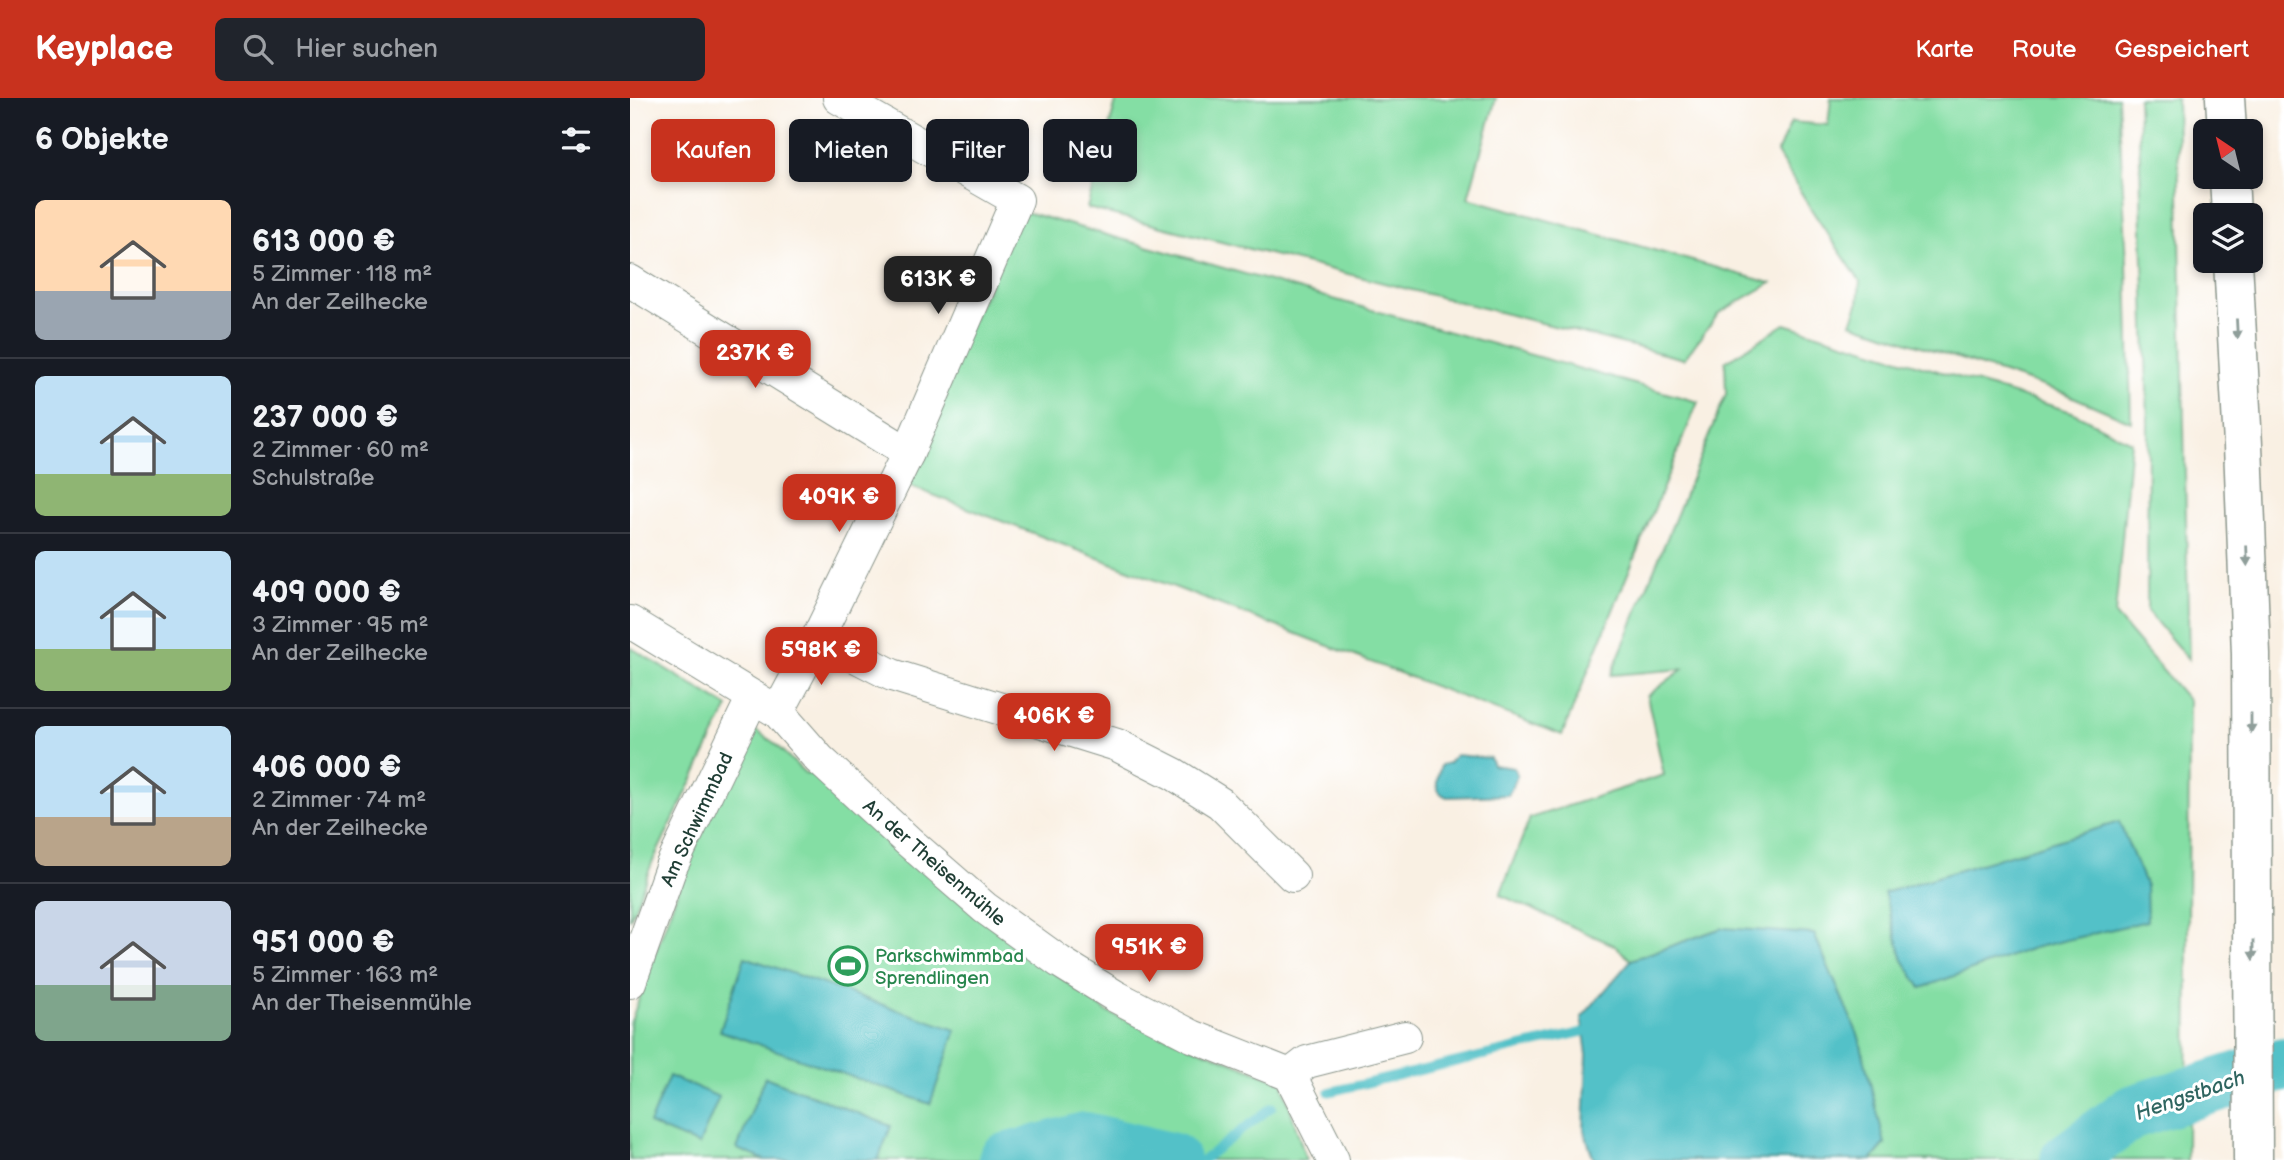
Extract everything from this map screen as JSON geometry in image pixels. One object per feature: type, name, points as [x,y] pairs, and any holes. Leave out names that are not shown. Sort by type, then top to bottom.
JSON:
[{"type":"highway","points":[[2225,98],[2226,119]]},
{"type":"highway","points":[[2234,273],[2251,654],[2253,1160]]},
{"type":"street","name":"Am Schwimmbad","points":[[630,982],[671,867],[766,705],[818,638],[908,453],[1017,201],[839,98]]},
{"type":"street","points":[[630,281],[908,453]]},
{"type":"street","name":"An der Theisenmühle","points":[[630,622],[766,705],[819,760],[908,841],[985,908],[1049,955],[1115,996],[1192,1036],[1290,1075]]},
{"type":"street","points":[[818,638],[892,675],[1117,745],[1174,774],[1220,803],[1293,876]]},
{"type":"street","points":[[1333,1160],[1290,1075],[1307,1062],[1405,1037]]},
{"type":"green space","points":[[1117,98],[1496,98],[1468,198],[1771,283],[1719,313],[1684,359],[1087,208],[1094,182],[1137,182],[1137,119],[1111,119]]},
{"type":"green space","points":[[1831,98],[2118,98],[2127,263],[2131,422],[2064,393],[1851,323],[1858,304],[1860,281],[1777,153],[1791,122],[1828,125]]},
{"type":"green space","points":[[2138,98],[2177,98],[2189,660],[2147,611],[2148,422]]},
{"type":"green space","points":[[1022,211],[1698,402],[1562,735],[899,482]]},
{"type":"green space","points":[[1785,324],[2072,412],[2131,442],[2115,615],[2189,701],[2187,1160],[1871,1160],[1885,1144],[1722,928],[1631,960],[1614,945],[1500,895],[1530,818],[1664,775],[1647,696],[1683,669],[1611,675],[1726,394],[1725,362]]},
{"type":"green space","points":[[630,647],[728,707],[652,863],[630,920]]},
{"type":"green space","name":"Parkschwimmbad Sprendlingen","points":[[748,726],[773,742],[805,773],[820,776],[983,919],[1109,1013],[1282,1082],[1306,1160],[630,1160],[630,1024],[734,746]]},
{"type":"water","points":[[1455,755],[1490,758],[1493,765],[1514,768],[1517,776],[1508,795],[1447,797],[1442,794],[1437,787],[1441,765],[1449,763]]},
{"type":"water","points":[[2119,822],[2146,886],[2147,921],[2033,948],[1921,988],[1903,960],[1884,893]]},
{"type":"water","points":[[1722,928],[1814,934],[1859,1037],[1885,1144],[1871,1160],[1594,1160],[1584,1130],[1587,1055],[1582,1017],[1631,960]]},
{"type":"water","points":[[745,957],[956,1030],[930,1104],[720,1031]]},
{"type":"water","points":[[669,1076],[719,1097],[699,1145],[649,1124]]},
{"type":"water","points":[[765,1077],[891,1126],[878,1160],[765,1160],[737,1149]]},
{"type":"waterway","points":[[1329,1092],[1583,1032]]},
{"type":"waterway","name":"Hengstbach","points":[[2067,1160],[2132,1112],[2284,1064]]},
{"type":"waterway","points":[[1203,1160],[1272,1107]]},
{"type":"waterway","name":"Hengstbach","points":[[1005,1160],[1085,1139],[1173,1160]]},
{"type":"place","name":"Parkschwimmbad Sprendlingen","points":[[848,966]]}]
